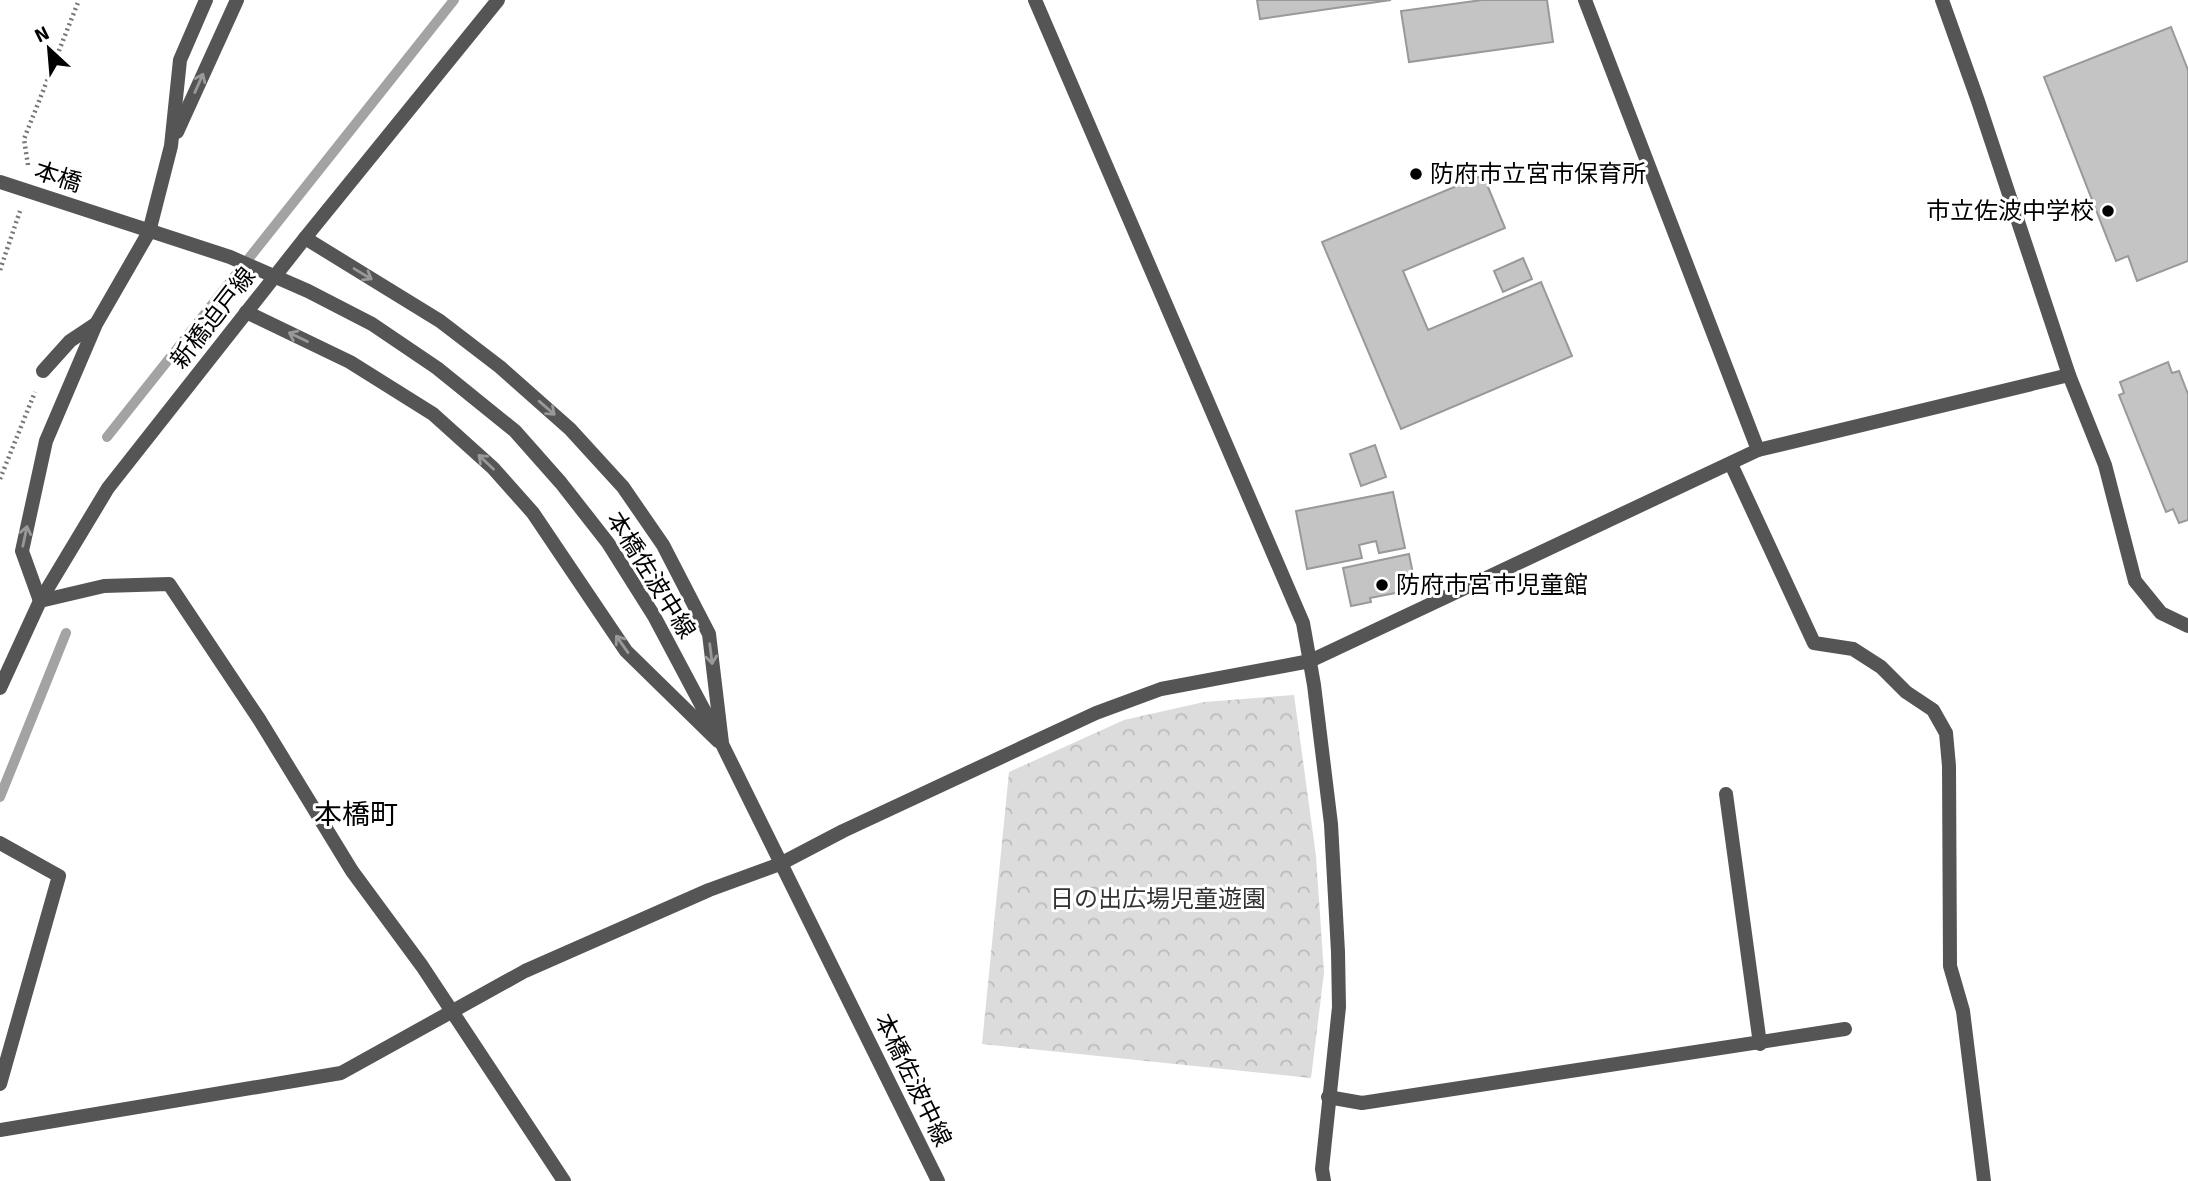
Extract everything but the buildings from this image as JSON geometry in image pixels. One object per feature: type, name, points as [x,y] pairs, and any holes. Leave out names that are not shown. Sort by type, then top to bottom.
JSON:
[{"type":"street","points":[[206,0],[180,60],[171,146],[149,232],[96,324],[46,442],[22,551],[40,601],[104,586],[169,584],[259,719],[352,872],[422,966],[564,1181]]},
{"type":"street","points":[[171,146],[237,0]]},
{"type":"street","name":"新橋迫戸線","points":[[0,688],[40,601],[108,488],[498,0]]},
{"type":"street","points":[[1035,0],[1303,623],[1331,824],[1338,952],[1339,1007],[1328,1097],[1322,1169],[1324,1181]]},
{"type":"street","points":[[1585,0],[1758,450]]},
{"type":"street","points":[[1942,0],[2069,375],[2105,465],[2135,581],[2161,613],[2188,626]]},
{"type":"street","name":"本橋","points":[[0,182],[101,215]]},
{"type":"street","name":"本橋佐波中線","points":[[101,215],[230,257],[308,290],[383,331],[437,368],[515,431],[562,483],[608,543],[654,615],[722,744],[938,1181]]},
{"type":"street","points":[[305,239],[440,321],[500,368],[570,429],[623,487],[663,545],[709,634],[722,744]]},
{"type":"street","points":[[246,312],[362,369],[433,414],[493,468],[533,513],[626,651],[722,744]]},
{"type":"street","points":[[43,371],[70,341],[96,324]]},
{"type":"street","points":[[0,1130],[341,1073],[525,971],[709,890],[780,864],[843,831],[1096,713],[1161,689],[1310,661],[1758,450],[2069,375]]},
{"type":"street","points":[[1731,464],[1814,643],[1853,649],[1881,667],[1906,692],[1933,710],[1946,733],[1949,766],[1950,966],[1963,1011],[1984,1181]]},
{"type":"street","points":[[1726,794],[1760,1044]]},
{"type":"street","points":[[0,843],[59,876],[0,1084]]},
{"type":"street","points":[[1328,1097],[1362,1103],[1845,1029]]},
{"type":"path","points":[[30,178],[24,139],[79,0]]},
{"type":"path","points":[[0,270],[23,201]]},
{"type":"path","points":[[0,480],[43,371]]},
{"type":"green space","name":"日の出広場児童遊園","points":[[1294,695],[1316,856],[1324,973],[1311,1078],[982,1044],[1009,772],[1124,720],[1204,702]]},
{"type":"waterway","points":[[107,437],[454,0]]},
{"type":"waterway","points":[[0,797],[66,633]]},
{"type":"place","name":"防府市立宮市保育所","points":[[1416,174]]},
{"type":"place","name":"市立佐波中学校","points":[[2108,211]]},
{"type":"place","name":"防府市宮市児童館","points":[[1382,585]]},
{"type":"district","name":"本橋町","points":[[356,814]]}]
